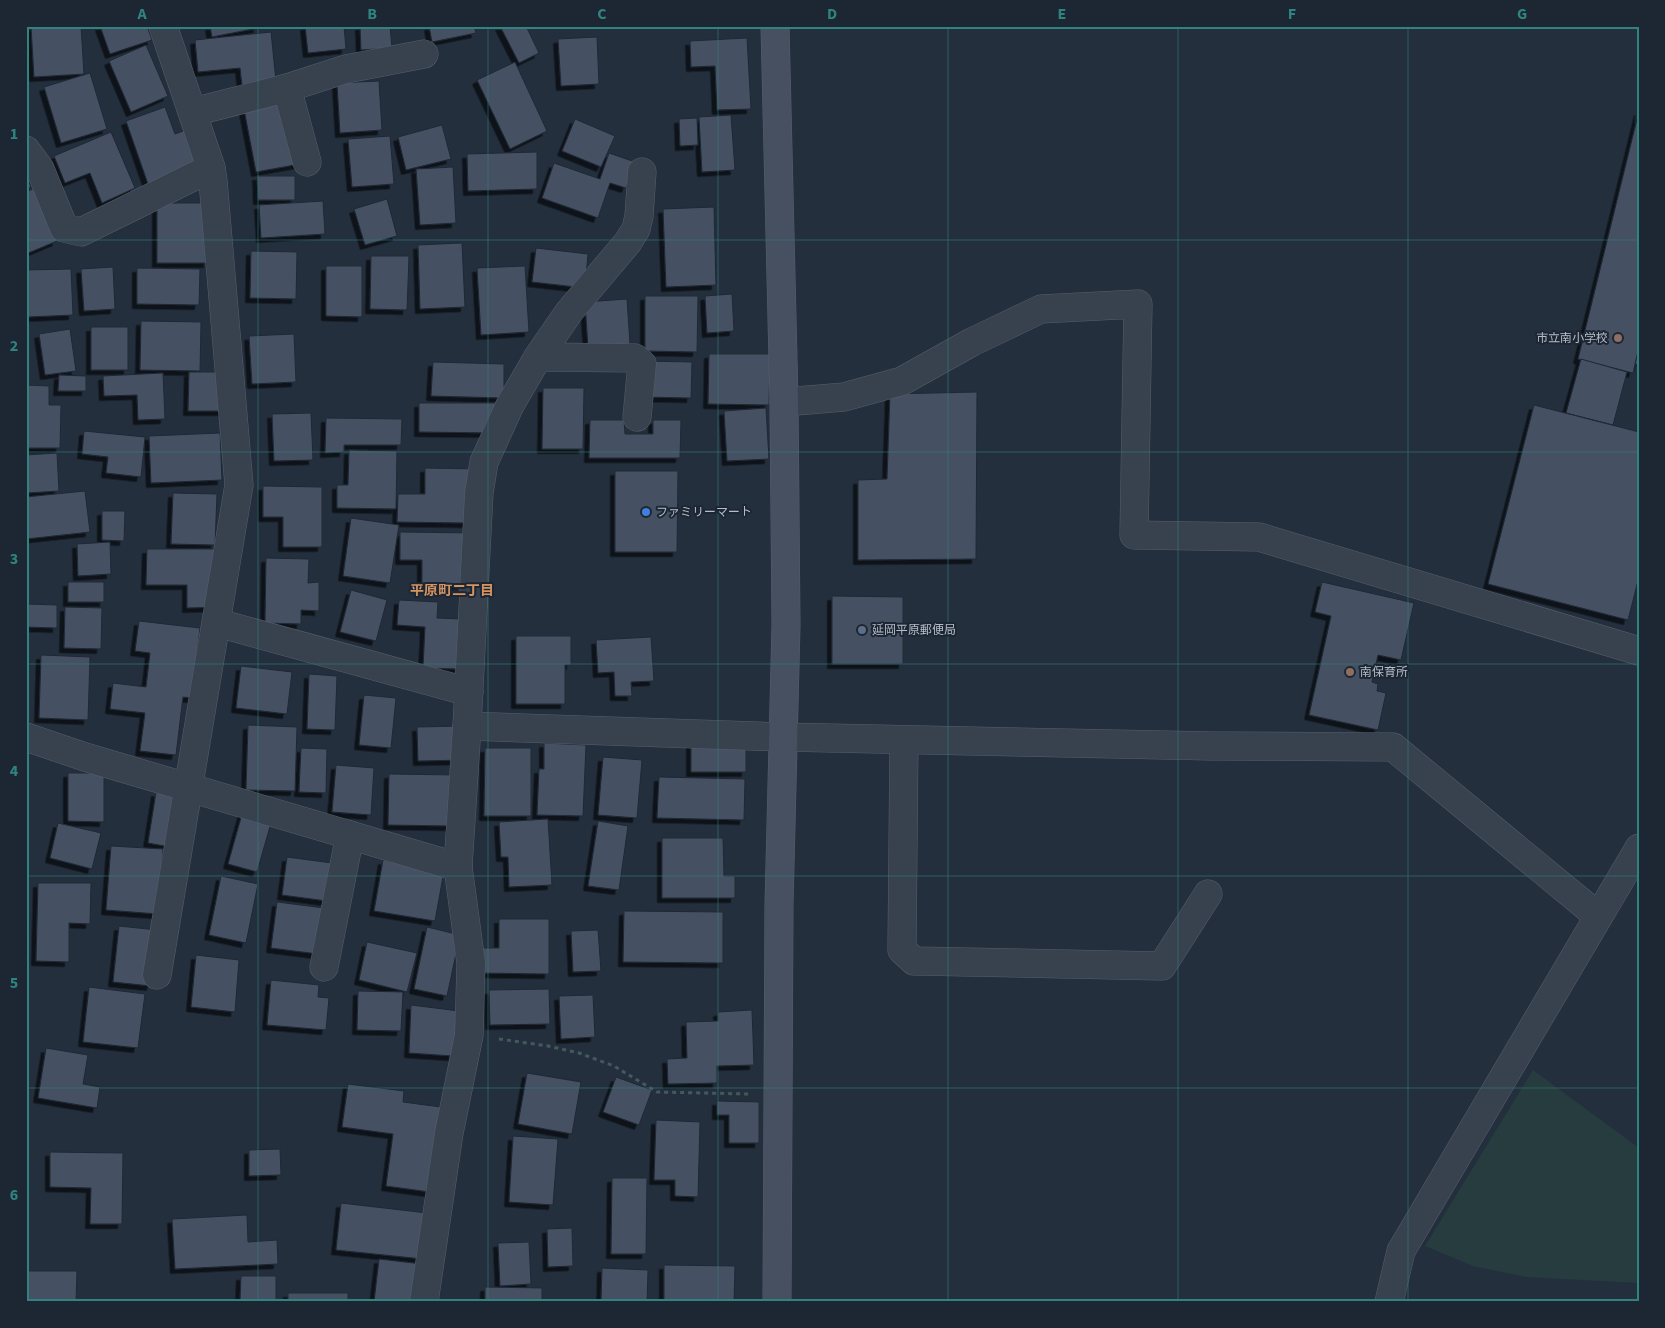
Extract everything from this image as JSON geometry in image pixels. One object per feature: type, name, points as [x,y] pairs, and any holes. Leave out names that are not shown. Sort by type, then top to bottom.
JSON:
[{"type":"street","points":[[157,975],[188,787],[218,623],[240,473],[211,168],[163,26]]},
{"type":"street","points":[[775,26],[784,402],[786,625],[782,737],[777,1095],[777,1302]]},
{"type":"street","points":[[193,112],[287,88],[346,69],[424,54]]},
{"type":"street","points":[[287,88],[307,162]]},
{"type":"street","points":[[26,150],[40,169],[64,228],[81,232],[211,168]]},
{"type":"street","points":[[424,1302],[446,1151],[469,1035],[471,963],[458,867],[479,493],[484,462],[510,406],[538,357],[570,312],[636,229],[639,216],[642,172]]},
{"type":"street","points":[[784,402],[844,397],[902,381],[972,342],[1041,309],[1138,304],[1134,535],[1259,537],[1639,651]]},
{"type":"street","points":[[538,357],[635,358],[642,364],[637,417]]},
{"type":"street","points":[[218,623],[469,692]]},
{"type":"street","points":[[467,726],[904,740],[1202,746],[1393,747],[1598,916]]},
{"type":"street","points":[[904,740],[902,950],[914,961],[1162,966],[1208,894]]},
{"type":"street","points":[[28,743],[188,787],[458,867]]},
{"type":"street","points":[[324,967],[350,836]]},
{"type":"street","points":[[1389,1302],[1401,1251],[1639,848]]},
{"type":"path","points":[[469,1035],[548,1046],[579,1053],[614,1066],[657,1092],[777,1095]]},
{"type":"green space","points":[[1533,1070],[1639,1148],[1639,1283],[1526,1277],[1473,1266],[1425,1246]]},
{"type":"building","points":[[31,26],[81,26],[84,74],[34,77]]},
{"type":"building","points":[[100,26],[147,26],[152,40],[110,54]]},
{"type":"building","points":[[210,26],[258,26],[258,28],[212,37]]},
{"type":"building","points":[[305,26],[344,26],[346,49],[308,53]]},
{"type":"building","points":[[360,26],[390,26],[392,48],[361,50]]},
{"type":"building","points":[[429,26],[474,26],[476,33],[432,42]]},
{"type":"building","points":[[500,26],[526,26],[539,53],[519,63]]},
{"type":"building","points":[[271,32],[276,81],[242,85],[240,68],[198,72],[195,40]]},
{"type":"building","points":[[597,37],[599,84],[561,86],[558,39]]},
{"type":"building","points":[[747,38],[751,109],[717,110],[715,66],[691,67],[690,41]]},
{"type":"building","points":[[146,45],[168,96],[131,112],[109,61]]},
{"type":"building","points":[[515,62],[547,131],[510,149],[477,80]]},
{"type":"building","points":[[90,73],[107,129],[61,143],[44,87]]},
{"type":"building","points":[[379,81],[382,130],[340,133],[337,83]]},
{"type":"building","points":[[289,101],[300,164],[256,172],[244,109]]},
{"type":"building","points":[[165,107],[175,134],[186,130],[199,166],[148,184],[126,121]]},
{"type":"building","points":[[1639,111],[1639,348],[1633,373],[1578,359]]},
{"type":"building","points":[[731,115],[735,170],[702,172],[699,117]]},
{"type":"building","points":[[697,118],[698,145],[680,146],[679,119]]},
{"type":"building","points":[[575,119],[615,136],[601,167],[562,151]]},
{"type":"building","points":[[442,125],[451,159],[406,170],[398,137]]},
{"type":"building","points":[[111,132],[135,188],[102,203],[90,173],[65,183],[54,156]]},
{"type":"building","points":[[390,136],[394,184],[352,187],[348,139]]},
{"type":"building","points":[[537,152],[537,189],[468,191],[467,154]]},
{"type":"building","points":[[609,153],[635,162],[626,188],[610,183],[598,218],[542,198],[554,163],[600,179]]},
{"type":"building","points":[[453,167],[456,223],[420,225],[416,169]]},
{"type":"building","points":[[26,175],[31,187],[26,189]]},
{"type":"building","points":[[257,176],[295,176],[295,200],[258,200]]},
{"type":"building","points":[[35,188],[57,241],[26,254],[26,192]]},
{"type":"building","points":[[387,199],[397,236],[365,245],[354,209]]},
{"type":"building","points":[[323,201],[325,234],[261,238],[259,205]]},
{"type":"building","points":[[157,203],[208,203],[208,263],[157,263]]},
{"type":"building","points":[[714,207],[716,285],[666,287],[663,209]]},
{"type":"building","points":[[462,243],[465,307],[420,309],[418,245]]},
{"type":"building","points":[[536,248],[588,254],[585,288],[532,282]]},
{"type":"building","points":[[251,251],[297,252],[296,299],[250,298]]},
{"type":"building","points":[[371,256],[409,256],[407,310],[370,309]]},
{"type":"building","points":[[326,266],[362,266],[362,317],[326,316]]},
{"type":"building","points":[[525,266],[529,332],[481,335],[477,268]]},
{"type":"building","points":[[113,267],[115,309],[84,311],[81,269]]},
{"type":"building","points":[[137,268],[200,269],[199,305],[137,304]]},
{"type":"building","points":[[71,269],[73,315],[28,317],[26,270]]},
{"type":"building","points":[[732,294],[734,331],[707,333],[705,296]]},
{"type":"building","points":[[645,296],[698,296],[697,352],[645,351]]},
{"type":"building","points":[[627,299],[630,344],[588,347],[585,302]]},
{"type":"building","points":[[141,321],[201,322],[200,371],[140,370]]},
{"type":"building","points":[[91,327],[128,327],[128,370],[91,370]]},
{"type":"building","points":[[70,329],[76,371],[45,375],[39,334]]},
{"type":"building","points":[[294,334],[296,382],[252,384],[249,336]]},
{"type":"building","points":[[1639,348],[1639,365],[1635,364]]},
{"type":"building","points":[[709,354],[770,354],[769,405],[708,404]]},
{"type":"building","points":[[1581,359],[1627,372],[1613,425],[1566,413]]},
{"type":"building","points":[[643,361],[692,362],[691,398],[643,397]]},
{"type":"building","points":[[433,362],[504,364],[504,398],[431,396]]},
{"type":"building","points":[[189,372],[228,372],[227,411],[188,411]]},
{"type":"building","points":[[163,373],[165,419],[138,420],[137,395],[104,396],[103,376]]},
{"type":"building","points":[[59,375],[86,376],[86,391],[58,391]]},
{"type":"building","points":[[26,385],[49,386],[49,405],[61,405],[60,448],[26,448]]},
{"type":"building","points":[[543,388],[584,388],[583,449],[542,449]]},
{"type":"building","points":[[977,392],[976,559],[858,560],[858,480],[887,479],[890,394]]},
{"type":"building","points":[[419,403],[497,403],[497,433],[419,432]]},
{"type":"building","points":[[1534,405],[1639,432],[1639,577],[1628,620],[1488,584]]},
{"type":"building","points":[[766,408],[769,459],[727,461],[724,411]]},
{"type":"building","points":[[311,413],[313,460],[274,461],[272,414]]},
{"type":"building","points":[[326,418],[402,419],[401,445],[344,445],[344,452],[325,453]]},
{"type":"building","points":[[590,420],[624,420],[625,434],[653,434],[653,420],[681,420],[680,458],[589,458]]},
{"type":"building","points":[[84,431],[145,437],[141,477],[106,473],[108,457],[82,454]]},
{"type":"building","points":[[220,433],[222,480],[151,483],[149,436]]},
{"type":"building","points":[[349,450],[397,451],[396,509],[337,508],[337,485],[348,485]]},
{"type":"building","points":[[57,453],[59,491],[26,493],[26,455]]},
{"type":"building","points":[[425,468],[477,469],[467,523],[397,522],[398,494],[425,494]]},
{"type":"building","name":"ファミリーマート","points":[[615,471],[678,471],[677,552],[615,552]]},
{"type":"building","points":[[263,486],[322,487],[322,547],[283,547],[283,517],[263,517]]},
{"type":"building","points":[[85,491],[90,532],[26,539],[26,497]]},
{"type":"building","points":[[173,493],[217,494],[215,545],[171,544]]},
{"type":"building","points":[[102,511],[125,511],[124,541],[102,540]]},
{"type":"building","points":[[351,518],[399,525],[390,583],[343,576]]},
{"type":"building","points":[[400,532],[474,533],[462,585],[422,584],[422,560],[400,560]]},
{"type":"building","points":[[110,542],[111,574],[78,576],[77,544]]},
{"type":"building","points":[[147,549],[220,549],[219,607],[187,608],[187,585],[146,585]]},
{"type":"building","points":[[266,558],[309,559],[308,583],[319,582],[319,611],[301,610],[301,624],[265,623]]},
{"type":"building","points":[[68,582],[104,582],[104,602],[68,602]]},
{"type":"building","points":[[1322,582],[1414,603],[1401,660],[1378,655],[1372,682],[1378,684],[1377,691],[1386,693],[1378,730],[1309,715],[1331,616],[1315,612]]},
{"type":"building","points":[[351,590],[387,600],[376,641],[340,632]]},
{"type":"building","points":[[832,596],[903,597],[903,664],[832,664]]},
{"type":"building","points":[[399,600],[438,602],[437,618],[461,619],[459,669],[423,668],[425,627],[397,625]]},
{"type":"building","points":[[26,604],[57,605],[57,628],[26,627]]},
{"type":"building","points":[[65,607],[102,608],[101,649],[64,648]]},
{"type":"building","points":[[139,621],[200,628],[192,698],[183,697],[176,755],[140,751],[145,713],[110,709],[113,683],[146,687],[150,653],[135,651]]},
{"type":"building","points":[[516,636],[571,636],[571,665],[565,665],[565,704],[516,704]]},
{"type":"building","points":[[651,637],[654,681],[631,682],[632,696],[615,696],[614,672],[598,673],[596,640]]},
{"type":"building","points":[[41,655],[90,657],[88,720],[39,718]]},
{"type":"building","points":[[241,666],[292,672],[287,714],[236,708]]},
{"type":"building","points":[[309,674],[337,676],[335,730],[307,729]]},
{"type":"building","points":[[364,695],[396,698],[391,748],[359,745]]},
{"type":"building","points":[[248,725],[297,727],[295,791],[246,790]]},
{"type":"building","points":[[463,726],[464,760],[418,761],[417,727]]},
{"type":"building","points":[[691,741],[746,742],[746,772],[691,772]]},
{"type":"building","points":[[544,743],[586,745],[583,816],[537,815],[539,769],[544,769]]},
{"type":"building","points":[[301,748],[327,749],[326,793],[299,792]]},
{"type":"building","points":[[485,748],[531,748],[531,816],[484,816]]},
{"type":"building","points":[[603,757],[642,760],[637,818],[598,815]]},
{"type":"building","points":[[336,765],[374,768],[371,815],[332,812]]},
{"type":"building","points":[[68,773],[104,773],[104,822],[68,821]]},
{"type":"building","points":[[389,774],[456,775],[454,826],[388,825]]},
{"type":"building","points":[[659,777],[745,779],[744,820],[657,818]]},
{"type":"building","points":[[156,792],[184,797],[176,848],[148,843]]},
{"type":"building","points":[[244,807],[273,816],[257,872],[228,864]]},
{"type":"building","points":[[548,819],[552,885],[509,887],[508,857],[501,857],[499,822]]},
{"type":"building","points":[[598,821],[628,826],[619,890],[588,886]]},
{"type":"building","points":[[58,823],[101,833],[92,869],[50,858]]},
{"type":"building","points":[[662,838],[723,838],[724,876],[735,876],[735,898],[662,898]]},
{"type":"building","points":[[111,846],[163,849],[158,914],[106,910]]},
{"type":"building","points":[[287,857],[332,863],[327,901],[282,895]]},
{"type":"building","points":[[383,860],[444,871],[435,921],[374,911]]},
{"type":"building","points":[[221,876],[258,884],[246,943],[209,935]]},
{"type":"building","points":[[38,883],[91,883],[90,924],[69,923],[69,962],[36,961]]},
{"type":"building","points":[[277,902],[324,908],[318,954],[271,948]]},
{"type":"building","points":[[624,911],[723,912],[723,963],[623,962]]},
{"type":"building","points":[[499,919],[549,919],[549,974],[477,973],[477,948],[499,948]]},
{"type":"building","points":[[119,926],[157,930],[151,986],[113,982]]},
{"type":"building","points":[[427,927],[460,935],[447,996],[414,989]]},
{"type":"building","points":[[598,930],[601,971],[573,972],[571,931]]},
{"type":"building","points":[[367,942],[417,953],[407,992],[359,980]]},
{"type":"building","points":[[196,955],[239,960],[235,1012],[191,1007]]},
{"type":"building","points":[[271,980],[319,985],[318,997],[329,998],[326,1030],[267,1025]]},
{"type":"building","points":[[89,987],[145,994],[138,1048],[83,1042]]},
{"type":"building","points":[[549,989],[550,1024],[490,1025],[489,990]]},
{"type":"building","points":[[358,991],[403,992],[401,1031],[357,1030]]},
{"type":"building","points":[[593,995],[595,1037],[561,1039],[559,996]]},
{"type":"building","points":[[411,1005],[459,1011],[453,1056],[409,1053]]},
{"type":"building","points":[[752,1010],[754,1065],[717,1066],[717,1083],[668,1084],[667,1059],[687,1058],[686,1022],[718,1021],[718,1012]]},
{"type":"building","points":[[46,1048],[88,1055],[83,1084],[100,1087],[97,1108],[38,1098]]},
{"type":"building","points":[[527,1073],[581,1082],[572,1134],[518,1124]]},
{"type":"building","points":[[616,1077],[652,1090],[639,1125],[603,1112]]},
{"type":"building","points":[[348,1084],[404,1091],[403,1102],[441,1107],[430,1192],[386,1186],[393,1134],[342,1127]]},
{"type":"building","points":[[717,1101],[759,1102],[759,1143],[729,1143],[729,1115],[717,1115]]},
{"type":"building","points":[[656,1120],[700,1122],[698,1197],[675,1196],[675,1180],[654,1180]]},
{"type":"building","points":[[513,1136],[558,1139],[553,1205],[509,1202]]},
{"type":"building","points":[[280,1149],[281,1175],[249,1176],[249,1150]]},
{"type":"building","points":[[50,1152],[123,1153],[122,1224],[90,1224],[91,1188],[50,1187]]},
{"type":"building","points":[[612,1178],[647,1178],[646,1254],[611,1254]]},
{"type":"building","points":[[341,1203],[427,1213],[423,1259],[336,1250]]},
{"type":"building","points":[[247,1215],[248,1242],[277,1240],[278,1264],[175,1269],[172,1219]]},
{"type":"building","points":[[572,1228],[573,1266],[548,1267],[547,1229]]},
{"type":"building","points":[[529,1242],[531,1284],[500,1286],[498,1243]]},
{"type":"building","points":[[379,1259],[422,1264],[417,1302],[374,1302]]},
{"type":"building","points":[[664,1265],[735,1266],[734,1302],[664,1302]]},
{"type":"building","points":[[602,1268],[648,1270],[647,1302],[601,1302]]},
{"type":"building","points":[[26,1271],[77,1271],[76,1302],[26,1302]]},
{"type":"building","points":[[241,1276],[276,1276],[276,1302],[240,1302]]},
{"type":"building","points":[[485,1287],[542,1288],[542,1302],[485,1302]]},
{"type":"building","points":[[288,1293],[348,1293],[348,1302],[288,1302]]},
{"type":"place","name":"市立南小学校","points":[[1618,338]]},
{"type":"place","name":"ファミリーマート","points":[[646,512]]},
{"type":"place","name":"延岡平原郵便局","points":[[862,630]]},
{"type":"place","name":"南保育所","points":[[1350,672]]},
{"type":"district","name":"平原町二丁目","points":[[452,591]]}]
